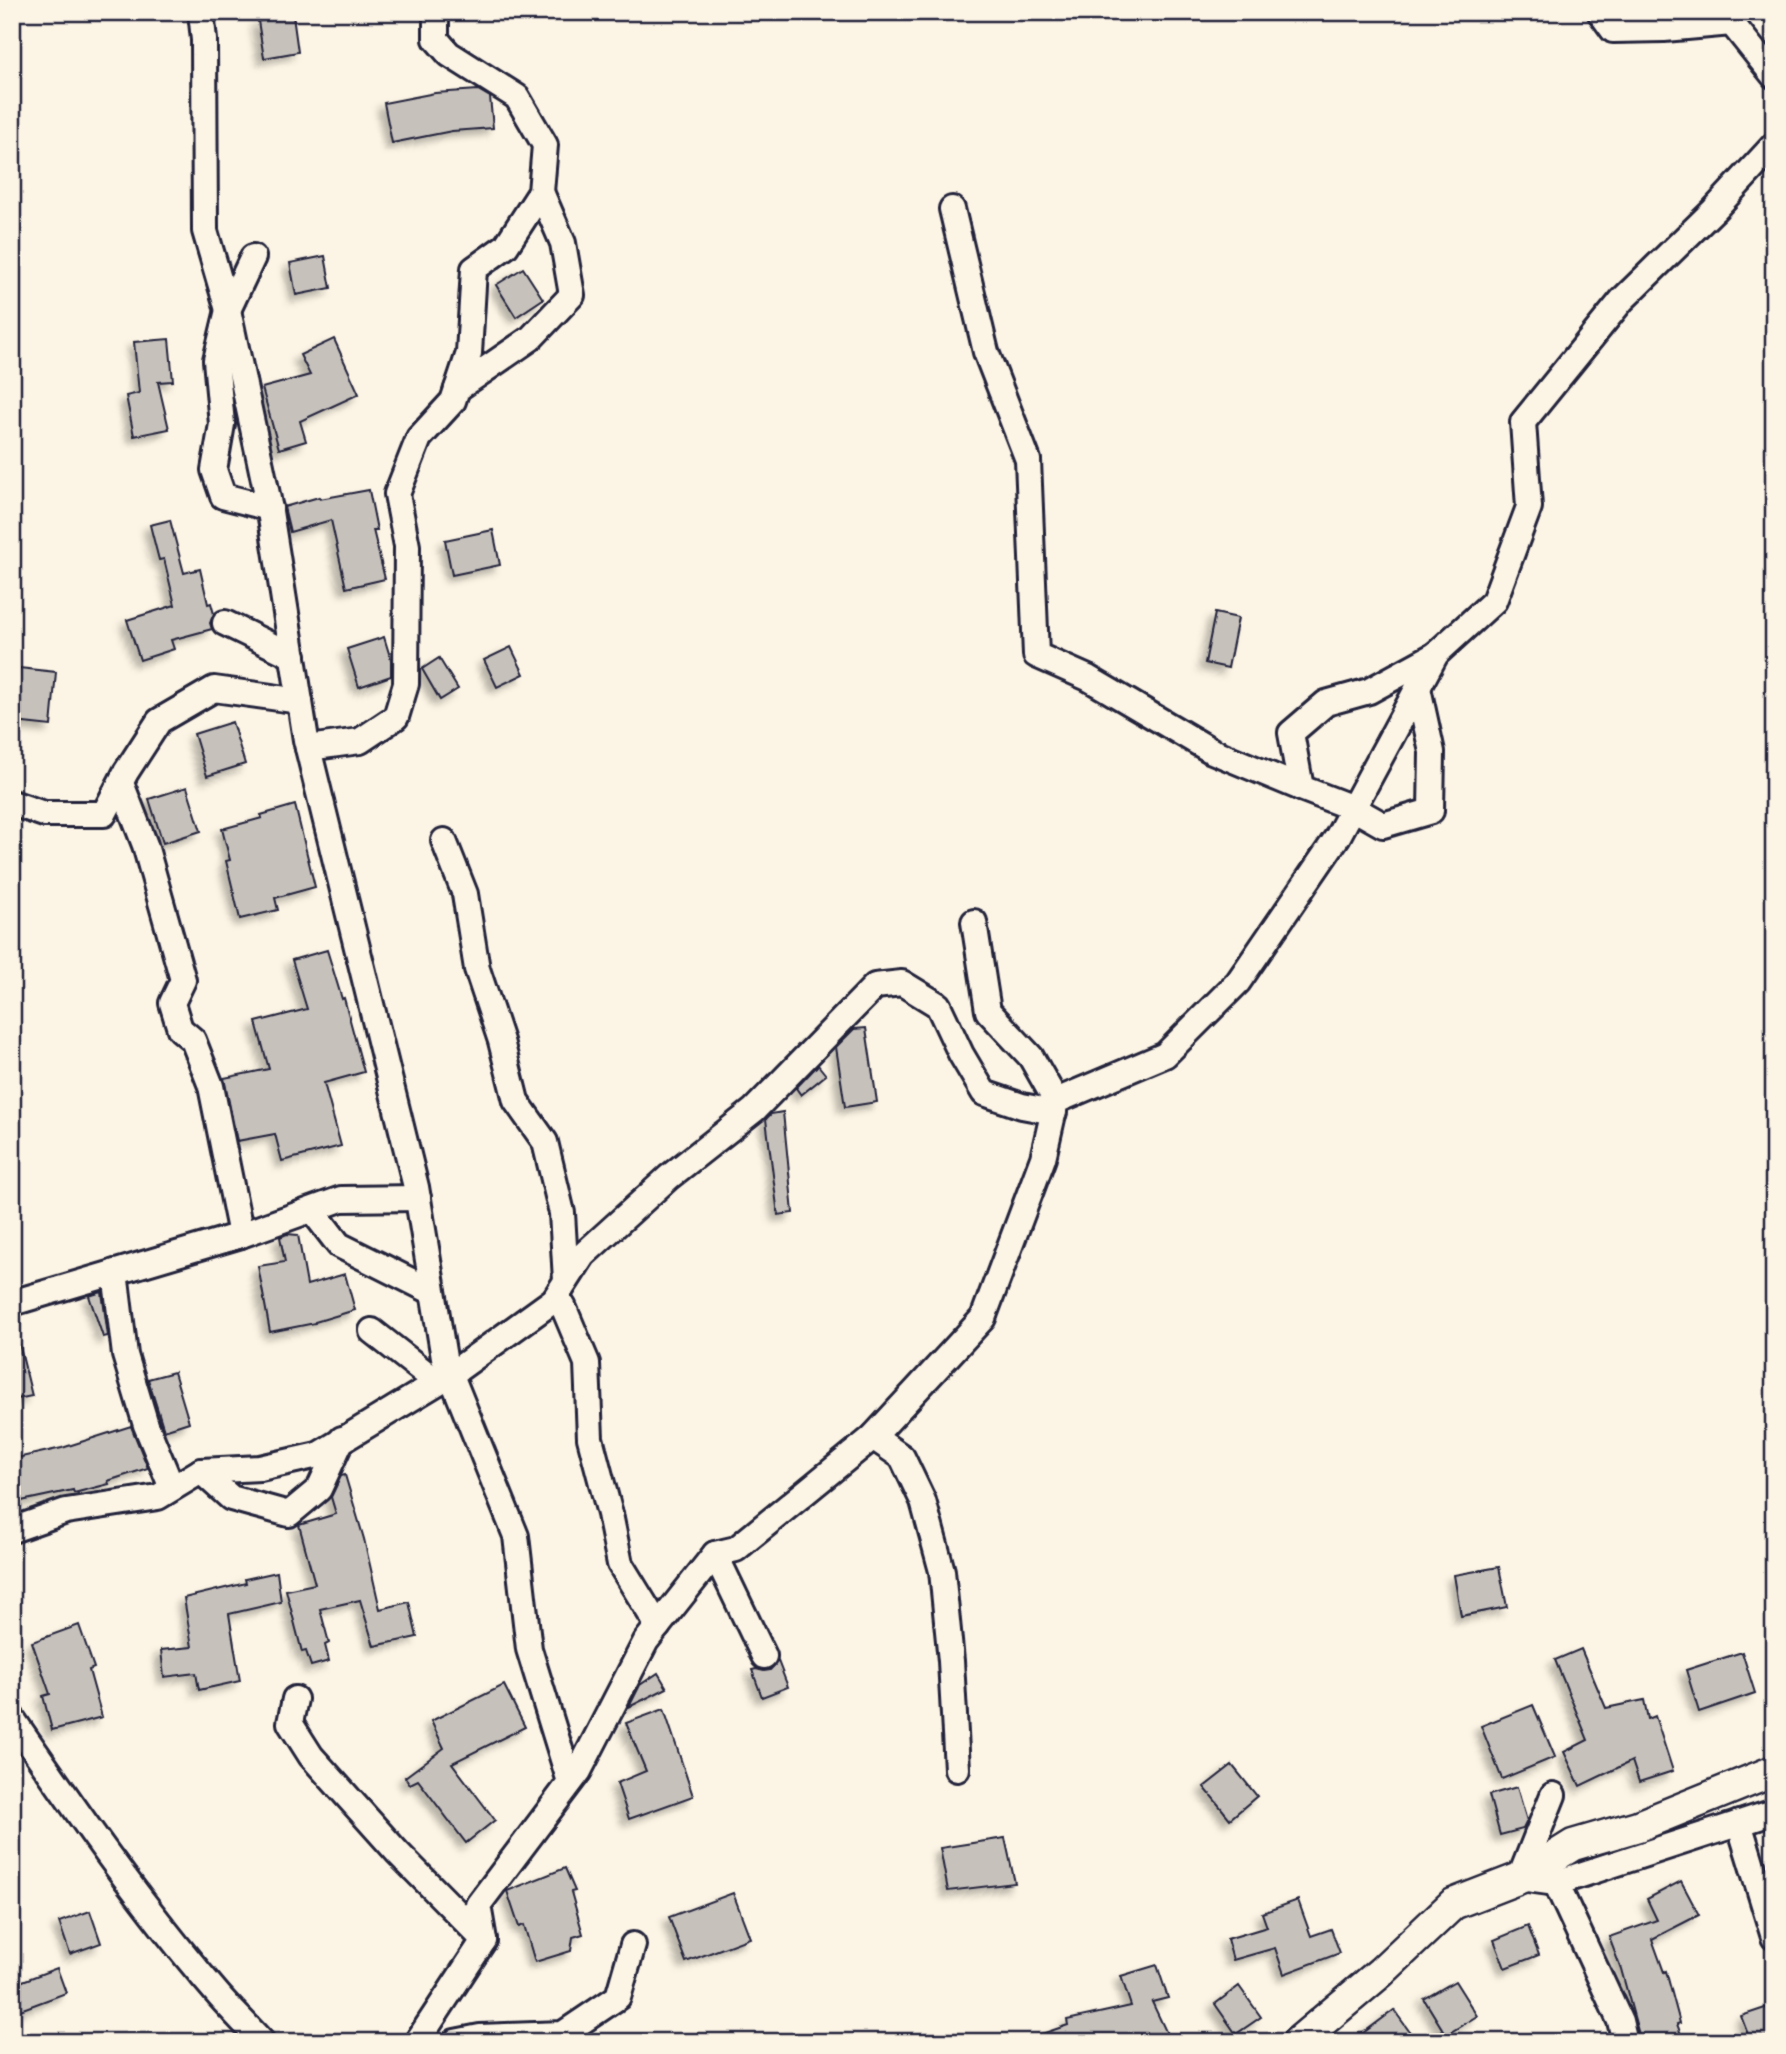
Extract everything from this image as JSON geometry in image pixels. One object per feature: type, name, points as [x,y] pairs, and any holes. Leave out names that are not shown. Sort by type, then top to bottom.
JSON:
[{"type":"street","points":[[201,12],[204,40],[205,231],[228,310],[270,508],[308,748],[418,1198],[444,1358],[444,1379],[516,1536],[529,1649],[570,1782]]},
{"type":"street","points":[[436,12],[436,39],[449,54],[517,97],[545,145],[541,192],[562,243],[572,295],[531,338],[457,389]]},
{"type":"street","points":[[1600,12],[1613,30],[1726,18],[1774,76]]},
{"type":"street","points":[[1301,788],[1292,733],[1326,703],[1369,691],[1436,654],[1494,601],[1529,508],[1523,422],[1622,300],[1714,210],[1774,145]]},
{"type":"street","points":[[308,748],[360,741],[396,717],[406,684],[407,546],[397,494],[419,438],[453,401],[469,353],[474,269],[506,246],[541,192]]},
{"type":"street","points":[[952,209],[986,352],[1028,460],[1036,655],[1088,678],[1212,751],[1353,808],[1383,825],[1431,811],[1432,751],[1418,688]]},
{"type":"street","points":[[253,257],[228,310],[216,360],[222,424],[214,470],[223,496],[270,508]]},
{"type":"street","points":[[225,623],[293,656]]},
{"type":"street","points":[[12,1530],[66,1511],[158,1497],[201,1471],[260,1468],[318,1455],[444,1379],[560,1290],[583,1255],[669,1177],[754,1110],[876,986],[902,983],[937,1005],[984,1093],[1022,1106],[1055,1106],[1165,1055],[1238,982],[1338,836],[1436,654]]},
{"type":"street","points":[[12,803],[44,814],[104,814],[159,721],[214,689],[300,701]]},
{"type":"street","points":[[121,783],[145,845],[183,980],[172,1003],[180,1029],[193,1040],[211,1086],[241,1235]]},
{"type":"street","points":[[443,841],[465,894],[477,969],[501,1041],[516,1101],[545,1142],[562,1213],[560,1290],[563,1306],[587,1363],[590,1438],[620,1564],[658,1626]]},
{"type":"street","points":[[417,2042],[484,1940],[478,1905],[579,1771],[646,1641],[715,1554],[736,1549],[873,1437],[983,1318],[1043,1158],[1055,1106],[1031,1057],[988,1011],[974,922]]},
{"type":"street","points":[[12,1303],[241,1235],[341,1199],[418,1198]]},
{"type":"street","points":[[312,1210],[339,1245],[433,1292]]},
{"type":"street","points":[[115,1272],[125,1355],[146,1425],[172,1488]]},
{"type":"street","points":[[372,1331],[444,1379]]},
{"type":"street","points":[[873,1437],[902,1457],[923,1500],[942,1571],[951,1661],[957,1769]]},
{"type":"street","points":[[201,1471],[231,1498],[289,1514],[319,1489],[342,1439]]},
{"type":"street","points":[[715,1554],[764,1656]]},
{"type":"street","points":[[295,1699],[290,1723],[311,1756],[398,1853],[484,1940]]},
{"type":"street","points":[[13,1719],[69,1801],[150,1910],[215,1992],[262,2042]]},
{"type":"street","points":[[1298,2042],[1381,1972],[1453,1904],[1520,1878],[1573,1845],[1638,1826],[1774,1771]]},
{"type":"street","points":[[1520,1878],[1553,1795]]},
{"type":"street","points":[[1520,1878],[1556,1883],[1774,1812]]},
{"type":"street","points":[[1739,1823],[1774,1937]]},
{"type":"street","points":[[1556,1883],[1620,2021],[1625,2042]]},
{"type":"street","points":[[455,2042],[480,2036],[563,2034],[618,1997],[633,1945]]},
{"type":"building","points":[[293,16],[298,52],[264,58],[258,21]]},
{"type":"building","points":[[478,90],[490,97],[493,128],[452,131],[392,143],[384,103],[435,93]]},
{"type":"building","points":[[325,256],[331,288],[296,295],[290,263]]},
{"type":"building","points":[[523,268],[543,299],[516,317],[496,285]]},
{"type":"building","points":[[169,339],[173,381],[158,382],[169,429],[134,436],[126,396],[139,393],[134,342]]},
{"type":"building","points":[[334,339],[359,394],[300,421],[306,441],[279,449],[262,388],[310,375],[300,355]]},
{"type":"building","points":[[369,490],[377,530],[373,530],[385,579],[346,588],[331,520],[290,532],[284,507],[319,497],[320,499]]},
{"type":"building","points":[[170,520],[184,573],[200,569],[208,604],[211,603],[214,614],[210,623],[212,629],[171,640],[174,649],[140,660],[127,620],[175,605],[164,559],[159,560],[150,525]]},
{"type":"building","points":[[493,530],[500,565],[452,575],[445,540]]},
{"type":"building","points":[[1215,613],[1238,618],[1228,668],[1205,663]]},
{"type":"building","points":[[384,637],[391,660],[391,676],[359,687],[347,649]]},
{"type":"building","points":[[511,647],[524,674],[497,687],[484,660]]},
{"type":"building","points":[[439,658],[458,689],[440,700],[422,669]]},
{"type":"building","points":[[19,668],[56,672],[51,726],[15,722]]},
{"type":"building","points":[[232,722],[245,764],[207,776],[194,734]]},
{"type":"building","points":[[187,787],[201,831],[163,843],[149,799]]},
{"type":"building","points":[[295,805],[315,887],[275,898],[278,910],[240,919],[226,861],[230,860],[222,829]]},
{"type":"building","points":[[327,950],[342,999],[344,998],[364,1072],[324,1083],[341,1146],[282,1161],[275,1134],[237,1141],[224,1078],[269,1069],[256,1022],[307,1009],[292,960]]},
{"type":"building","points":[[866,1028],[877,1102],[845,1107],[836,1047],[854,1029]]},
{"type":"building","points":[[818,1065],[826,1075],[801,1095],[796,1088]]},
{"type":"building","points":[[783,1112],[793,1213],[778,1215],[766,1119],[771,1114]]},
{"type":"building","points":[[287,1234],[298,1235],[307,1285],[345,1274],[355,1310],[315,1323],[270,1332],[258,1266],[285,1262],[280,1237]]},
{"type":"building","points":[[102,1292],[108,1336],[103,1337],[89,1296]]},
{"type":"building","points":[[19,1343],[32,1396],[12,1400],[12,1344]]},
{"type":"building","points":[[174,1372],[189,1422],[164,1430],[148,1379]]},
{"type":"building","points":[[131,1426],[148,1468],[108,1481],[109,1484],[74,1493],[73,1490],[12,1503],[12,1459],[62,1448]]},
{"type":"building","points":[[345,1475],[364,1539],[380,1609],[409,1602],[417,1637],[374,1646],[360,1600],[320,1609],[329,1643],[325,1645],[329,1661],[311,1666],[306,1651],[302,1652],[286,1590],[315,1584],[299,1525],[336,1514],[331,1497],[341,1476]]},
{"type":"building","points":[[1499,1567],[1507,1607],[1461,1616],[1454,1575]]},
{"type":"building","points":[[277,1572],[281,1602],[229,1614],[240,1681],[199,1690],[196,1673],[164,1677],[161,1650],[192,1647],[184,1598],[246,1583],[245,1579]]},
{"type":"building","points":[[79,1625],[94,1668],[89,1670],[102,1717],[52,1730],[43,1696],[50,1694],[32,1642]]},
{"type":"building","points":[[1581,1649],[1606,1708],[1644,1700],[1648,1719],[1655,1716],[1673,1771],[1639,1782],[1632,1761],[1580,1786],[1564,1752],[1588,1740],[1555,1660]]},
{"type":"building","points":[[1742,1652],[1755,1693],[1699,1712],[1686,1670]]},
{"type":"building","points":[[778,1661],[788,1687],[762,1697],[752,1670],[770,1670]]},
{"type":"building","points":[[658,1673],[667,1688],[629,1707],[640,1685]]},
{"type":"building","points":[[504,1685],[525,1727],[452,1763],[495,1820],[466,1843],[418,1780],[410,1784],[405,1777],[444,1748],[431,1721]]},
{"type":"building","points":[[1533,1705],[1555,1757],[1502,1779],[1481,1726]]},
{"type":"building","points":[[664,1709],[693,1796],[629,1819],[617,1783],[646,1771],[626,1723]]},
{"type":"building","points":[[1232,1765],[1257,1796],[1230,1819],[1204,1787]]},
{"type":"building","points":[[1517,1787],[1527,1821],[1523,1829],[1500,1835],[1489,1795]]},
{"type":"building","points":[[1005,1838],[1015,1883],[948,1891],[940,1848]]},
{"type":"building","points":[[565,1868],[575,1891],[571,1892],[583,1934],[573,1937],[571,1951],[535,1962],[524,1925],[519,1927],[507,1891]]},
{"type":"building","points":[[1681,1881],[1699,1915],[1652,1939],[1664,1972],[1666,1971],[1680,2023],[1677,2024],[1684,2042],[1641,2042],[1621,1969],[1609,1937],[1657,1920],[1647,1899]]},
{"type":"building","points":[[733,1893],[750,1938],[686,1962],[669,1917]]},
{"type":"building","points":[[1298,1900],[1311,1936],[1331,1929],[1340,1953],[1284,1974],[1275,1948],[1233,1960],[1227,1939],[1267,1927],[1262,1913]]},
{"type":"building","points":[[90,1911],[101,1943],[70,1954],[59,1922]]},
{"type":"building","points":[[1528,1926],[1539,1955],[1505,1968],[1494,1940]]},
{"type":"building","points":[[1157,1965],[1168,1998],[1152,2002],[1171,2042],[1027,2042],[1027,2039],[1068,2025],[1067,2020],[1131,2006],[1121,1976]]},
{"type":"building","points":[[57,1968],[66,1993],[12,2013],[12,1985]]},
{"type":"building","points":[[1455,1981],[1477,2016],[1446,2035],[1424,1999]]},
{"type":"building","points":[[1239,1986],[1261,2017],[1236,2034],[1215,2004]]},
{"type":"building","points":[[1774,2005],[1774,2042],[1751,2042],[1741,2016]]},
{"type":"building","points":[[1394,2010],[1417,2042],[1351,2042]]}]
